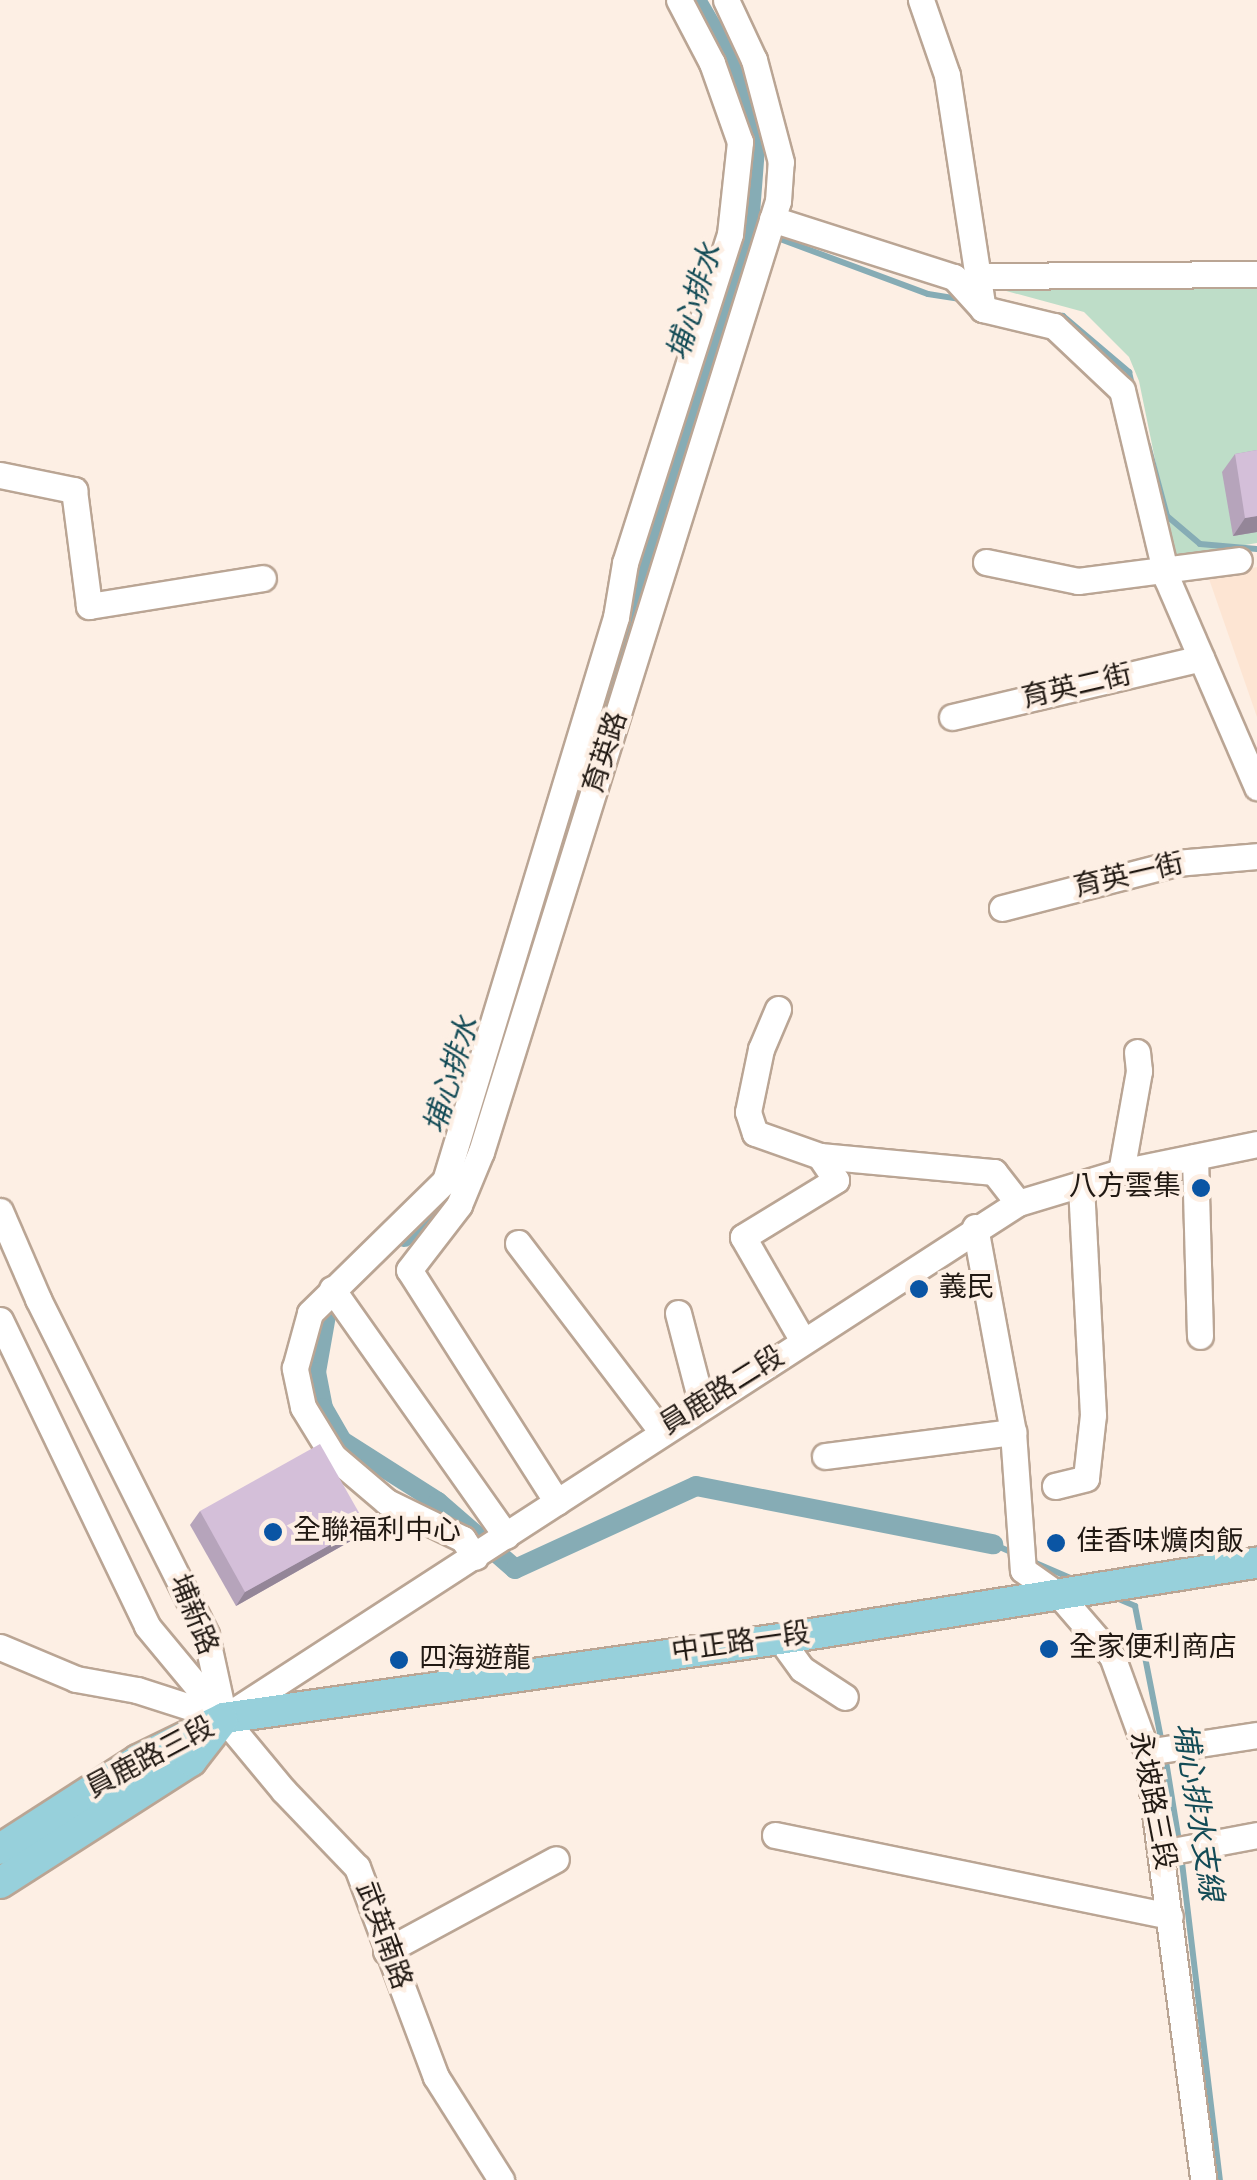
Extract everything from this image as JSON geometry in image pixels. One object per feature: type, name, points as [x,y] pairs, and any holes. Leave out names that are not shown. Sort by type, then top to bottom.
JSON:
[{"type":"main road","name":"中正路一段","points":[[224,1718],[1060,1596],[1257,1563]]},
{"type":"main road","name":"員鹿路三段","points":[[0,1849],[138,1760],[224,1718]]},
{"type":"main road","name":"員鹿路三段","points":[[0,1883],[191,1760],[224,1718]]},
{"type":"street","points":[[475,1557],[462,1538],[386,1502],[333,1456],[304,1406],[294,1368],[310,1313],[445,1182],[616,618],[625,564],[730,234],[740,142],[712,63],[678,0]]},
{"type":"street","name":"育英路","points":[[558,1502],[409,1270],[459,1206],[481,1152],[772,219],[781,162],[754,60],[726,0]]},
{"type":"street","points":[[920,0],[947,75],[983,309]]},
{"type":"street","points":[[772,219],[954,277],[983,309],[1054,326],[1122,390],[1165,572],[1257,787]]},
{"type":"street","points":[[978,276],[1257,274]]},
{"type":"street","points":[[0,475],[74,490],[89,606],[262,578]]},
{"type":"street","points":[[986,562],[1078,581],[1238,560]]},
{"type":"street","name":"育英二街","points":[[952,717],[1202,658]]},
{"type":"street","name":"育英一街","points":[[1002,908],[1176,863],[1257,856]]},
{"type":"street","points":[[778,1010],[762,1049],[748,1112],[755,1132],[820,1156],[994,1172],[1018,1203]]},
{"type":"street","points":[[1120,1172],[1139,1072],[1137,1052]]},
{"type":"street","name":"員鹿路二段","points":[[224,1718],[975,1227],[1018,1203],[1120,1172],[1257,1144]]},
{"type":"street","points":[[802,1342],[742,1237],[836,1180],[820,1156]]},
{"type":"street","points":[[1196,1157],[1200,1336]]},
{"type":"street","points":[[1055,1486],[1086,1478],[1093,1415],[1081,1184]]},
{"type":"street","name":"埔新路","points":[[0,1211],[38,1299],[206,1635],[224,1718]]},
{"type":"street","name":"永坡路三段","points":[[975,1227],[1013,1432],[1023,1570],[1060,1596],[1112,1656],[1148,1752],[1203,2180]]},
{"type":"street","points":[[518,1243],[661,1431]]},
{"type":"street","points":[[332,1289],[506,1536]]},
{"type":"street","points":[[678,1313],[702,1405]]},
{"type":"street","name":"埔新路","points":[[0,1320],[147,1626],[224,1718]]},
{"type":"street","points":[[825,1456],[1013,1432]]},
{"type":"street","points":[[780,1638],[802,1670],[845,1697]]},
{"type":"street","points":[[0,1647],[76,1679],[137,1690],[224,1718]]},
{"type":"street","name":"武英南路","points":[[224,1718],[284,1791],[357,1867],[436,2077],[501,2180]]},
{"type":"street","points":[[1148,1752],[1257,1735]]},
{"type":"street","points":[[775,1835],[1170,1916]]},
{"type":"street","points":[[1162,1853],[1257,1835]]},
{"type":"street","points":[[386,1950],[556,1859]]},
{"type":"shaded area","points":[[1257,567],[1257,717],[1208,576]]},
{"type":"green space","points":[[1257,283],[1257,543],[1175,557],[1139,381],[1129,357],[1084,312],[999,289]]},
{"type":"building","points":[[1257,450],[1257,516],[1245,518],[1235,454]]},
{"type":"building","name":"全聯福利中心","points":[[320,1444],[366,1525],[245,1592],[200,1511]]},
{"type":"waterway","name":"埔心排水","points":[[602,705],[748,239],[756,134],[726,51],[696,0]]},
{"type":"waterway","points":[[772,236],[928,294],[964,300]]},
{"type":"waterway","points":[[1055,315],[1063,316],[1129,372],[1133,390]]},
{"type":"waterway","points":[[1148,445],[1167,516],[1200,544],[1257,549]]},
{"type":"waterway","name":"埔心排水","points":[[404,1237],[447,1198],[456,1172]]},
{"type":"waterway","name":"埔心排水","points":[[341,1293],[328,1304],[316,1372],[323,1408],[342,1441],[438,1502],[515,1569],[696,1486],[993,1544]]},
{"type":"waterway","name":"埔心排水支線","points":[[993,1544],[1015,1554]]},
{"type":"waterway","name":"埔心排水支線","points":[[1031,1561],[1075,1580]]},
{"type":"waterway","name":"埔心排水支線","points":[[1114,1597],[1135,1606],[1162,1743]]},
{"type":"waterway","name":"埔心排水支線","points":[[1165,1755],[1179,1841]]},
{"type":"waterway","name":"埔心排水支線","points":[[1181,1854],[1220,2180]]},
{"type":"place","name":"八方雲集","points":[[1201,1188]]},
{"type":"place","name":"義民","points":[[919,1289]]},
{"type":"place","name":"全聯福利中心","points":[[273,1532]]},
{"type":"place","name":"佳香味爌肉飯","points":[[1056,1543]]},
{"type":"place","name":"全家便利商店","points":[[1049,1649]]},
{"type":"place","name":"四海遊龍","points":[[399,1660]]}]
